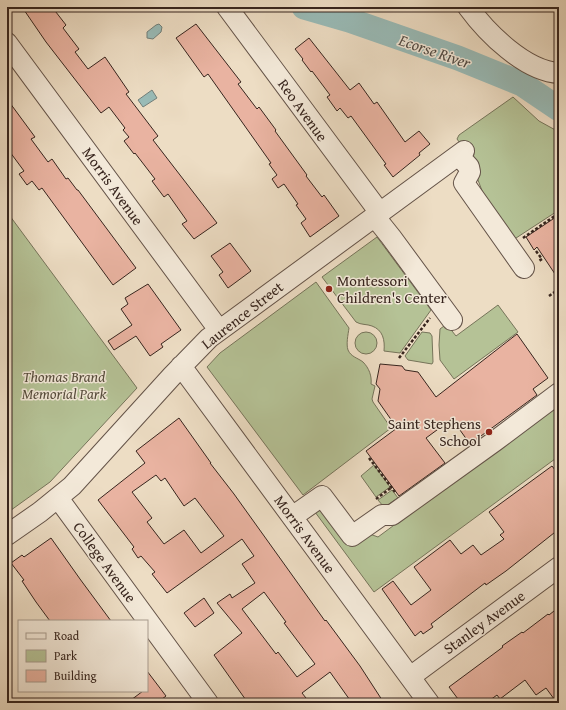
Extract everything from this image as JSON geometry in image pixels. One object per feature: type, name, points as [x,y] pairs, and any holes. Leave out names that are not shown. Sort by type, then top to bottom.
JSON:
[{"type":"street","name":"Reo Avenue","points":[[227,7],[378,215],[392,237],[452,320]]},
{"type":"street","points":[[468,7],[490,32],[517,56],[534,66],[556,73]]},
{"type":"street","name":"Morris Avenue","points":[[7,43],[219,330]]},
{"type":"street","name":"Laurence Street","points":[[7,535],[40,512],[72,486],[181,366],[219,330],[461,153],[469,167],[470,172],[464,183],[509,247]]},
{"type":"street","points":[[509,247],[524,268]]},
{"type":"street","name":"Morris Avenue","points":[[181,366],[429,703]]},
{"type":"street","points":[[292,517],[322,496],[352,536],[382,515],[392,515],[559,393]]},
{"type":"street","name":"College Avenue","points":[[58,498],[147,620]]},
{"type":"street","name":"Stanley Avenue","points":[[410,677],[559,567]]},
{"type":"street","name":"College Avenue","points":[[148,621],[208,703]]},
{"type":"path","points":[[509,247],[559,213]]},
{"type":"path","points":[[549,296],[559,289]]},
{"type":"path","points":[[399,358],[431,316]]},
{"type":"path","points":[[370,458],[405,506]]},
{"type":"path","points":[[372,502],[392,487]]},
{"type":"green space","points":[[513,97],[539,121],[559,132],[559,210],[513,240],[487,204],[469,156],[457,139],[459,135]]},
{"type":"green space","name":"Thomas Brand Memorial Park","points":[[7,212],[137,388],[50,482],[7,513]]},
{"type":"green space","points":[[377,237],[431,310],[400,353],[384,351],[384,339],[379,330],[372,326],[356,322],[322,277]]},
{"type":"green space","points":[[316,282],[349,328],[347,348],[353,356],[365,364],[368,369],[371,384],[375,386],[372,399],[373,402],[391,428],[303,495],[207,367],[220,353]]},
{"type":"green space","points":[[498,305],[518,332],[454,379],[440,360],[440,329],[444,326],[448,326],[456,336]]},
{"type":"green space","points":[[366,332],[374,335],[377,343],[374,351],[366,354],[358,351],[355,343],[358,335]]},
{"type":"green space","points":[[422,332],[430,333],[432,336],[432,364],[408,360],[405,356]]},
{"type":"green space","points":[[559,403],[559,456],[374,592],[315,512],[321,509],[349,546],[367,533],[378,537]]},
{"type":"green space","points":[[374,465],[390,487],[376,497],[361,476]]},
{"type":"green space","points":[[392,490],[398,498],[386,506],[383,506],[378,500]]},
{"type":"water","points":[[159,24],[162,27],[161,32],[153,39],[147,38],[147,32]]},
{"type":"water","points":[[152,90],[157,98],[143,107],[138,100]]},
{"type":"building","points":[[22,7],[52,7],[66,25],[63,28],[79,49],[75,52],[88,69],[105,57],[129,92],[126,94],[158,136],[153,140],[217,223],[194,239],[182,224],[187,221],[168,194],[164,197],[152,181],[155,179],[124,141],[129,137],[123,130],[125,128],[109,107],[101,113],[46,42]]},
{"type":"building","points":[[196,24],[241,82],[238,84],[257,109],[259,107],[276,130],[275,131],[307,175],[306,176],[322,197],[324,195],[339,216],[310,237],[301,223],[306,219],[296,205],[298,204],[284,184],[278,188],[272,179],[277,175],[269,164],[271,163],[208,74],[204,77],[176,38]]},
{"type":"building","points":[[309,38],[350,90],[359,83],[374,104],[377,102],[405,142],[419,131],[430,144],[419,153],[420,155],[393,177],[384,165],[386,164],[351,116],[348,118],[340,108],[337,111],[327,97],[330,95],[295,49]]},
{"type":"building","points":[[7,99],[35,137],[31,139],[48,162],[52,159],[66,179],[68,178],[78,190],[136,268],[113,285],[42,188],[39,190],[32,181],[27,185],[19,174],[24,171],[7,148]]},
{"type":"building","points":[[559,215],[559,280],[537,247],[534,250],[526,237]]},
{"type":"building","points":[[230,243],[251,271],[228,288],[219,275],[223,272],[211,256]]},
{"type":"building","points":[[148,284],[181,330],[161,344],[163,347],[150,356],[136,336],[114,350],[108,341],[132,325],[121,309],[128,304],[125,298]]},
{"type":"building","points":[[517,334],[548,378],[533,389],[537,395],[470,444],[452,419],[426,438],[445,463],[399,496],[366,451],[397,428],[378,401],[380,389],[376,384],[380,364],[402,366],[405,370],[418,372],[436,397]]},
{"type":"building","points":[[179,418],[325,621],[326,620],[360,666],[384,703],[352,703],[330,672],[302,693],[310,703],[248,703],[214,655],[242,633],[217,603],[230,594],[232,598],[255,583],[242,564],[254,556],[242,539],[167,593],[152,574],[155,572],[141,556],[138,558],[132,549],[134,547],[98,500],[145,463],[136,451]],"holes":[[[156,475],[161,481],[165,478],[184,506],[195,498],[224,536],[201,553],[184,530],[164,544],[147,522],[152,518],[132,492]],[[264,592],[286,622],[284,623],[315,664],[297,677],[278,652],[276,654],[242,609]]]},
{"type":"building","points":[[552,466],[559,475],[559,529],[506,571],[486,585],[485,583],[431,624],[433,627],[423,634],[421,631],[415,636],[382,589],[393,581],[411,605],[431,590],[414,567],[450,540],[461,554],[473,545],[481,555],[504,539],[500,535],[504,532],[489,512]]},
{"type":"building","points":[[51,538],[110,620],[49,620],[22,581],[24,580],[11,563],[22,555],[24,557]]},
{"type":"building","points":[[204,598],[214,613],[195,627],[184,613]]},
{"type":"building","points":[[559,607],[559,703],[557,703],[546,688],[536,695],[525,680],[500,699],[497,695],[486,703],[461,703],[449,687],[503,647],[502,646]]},
{"type":"building","points":[[148,672],[166,696],[157,703],[127,703],[142,692],[148,692]]},
{"type":"waterway","name":"Ecorse River","points":[[304,7],[349,20],[458,58],[522,84],[559,109]]},
{"type":"place","name":"Montessori Children's Center","points":[[329,289]]},
{"type":"place","name":"Saint Stephens School","points":[[489,432]]}]
